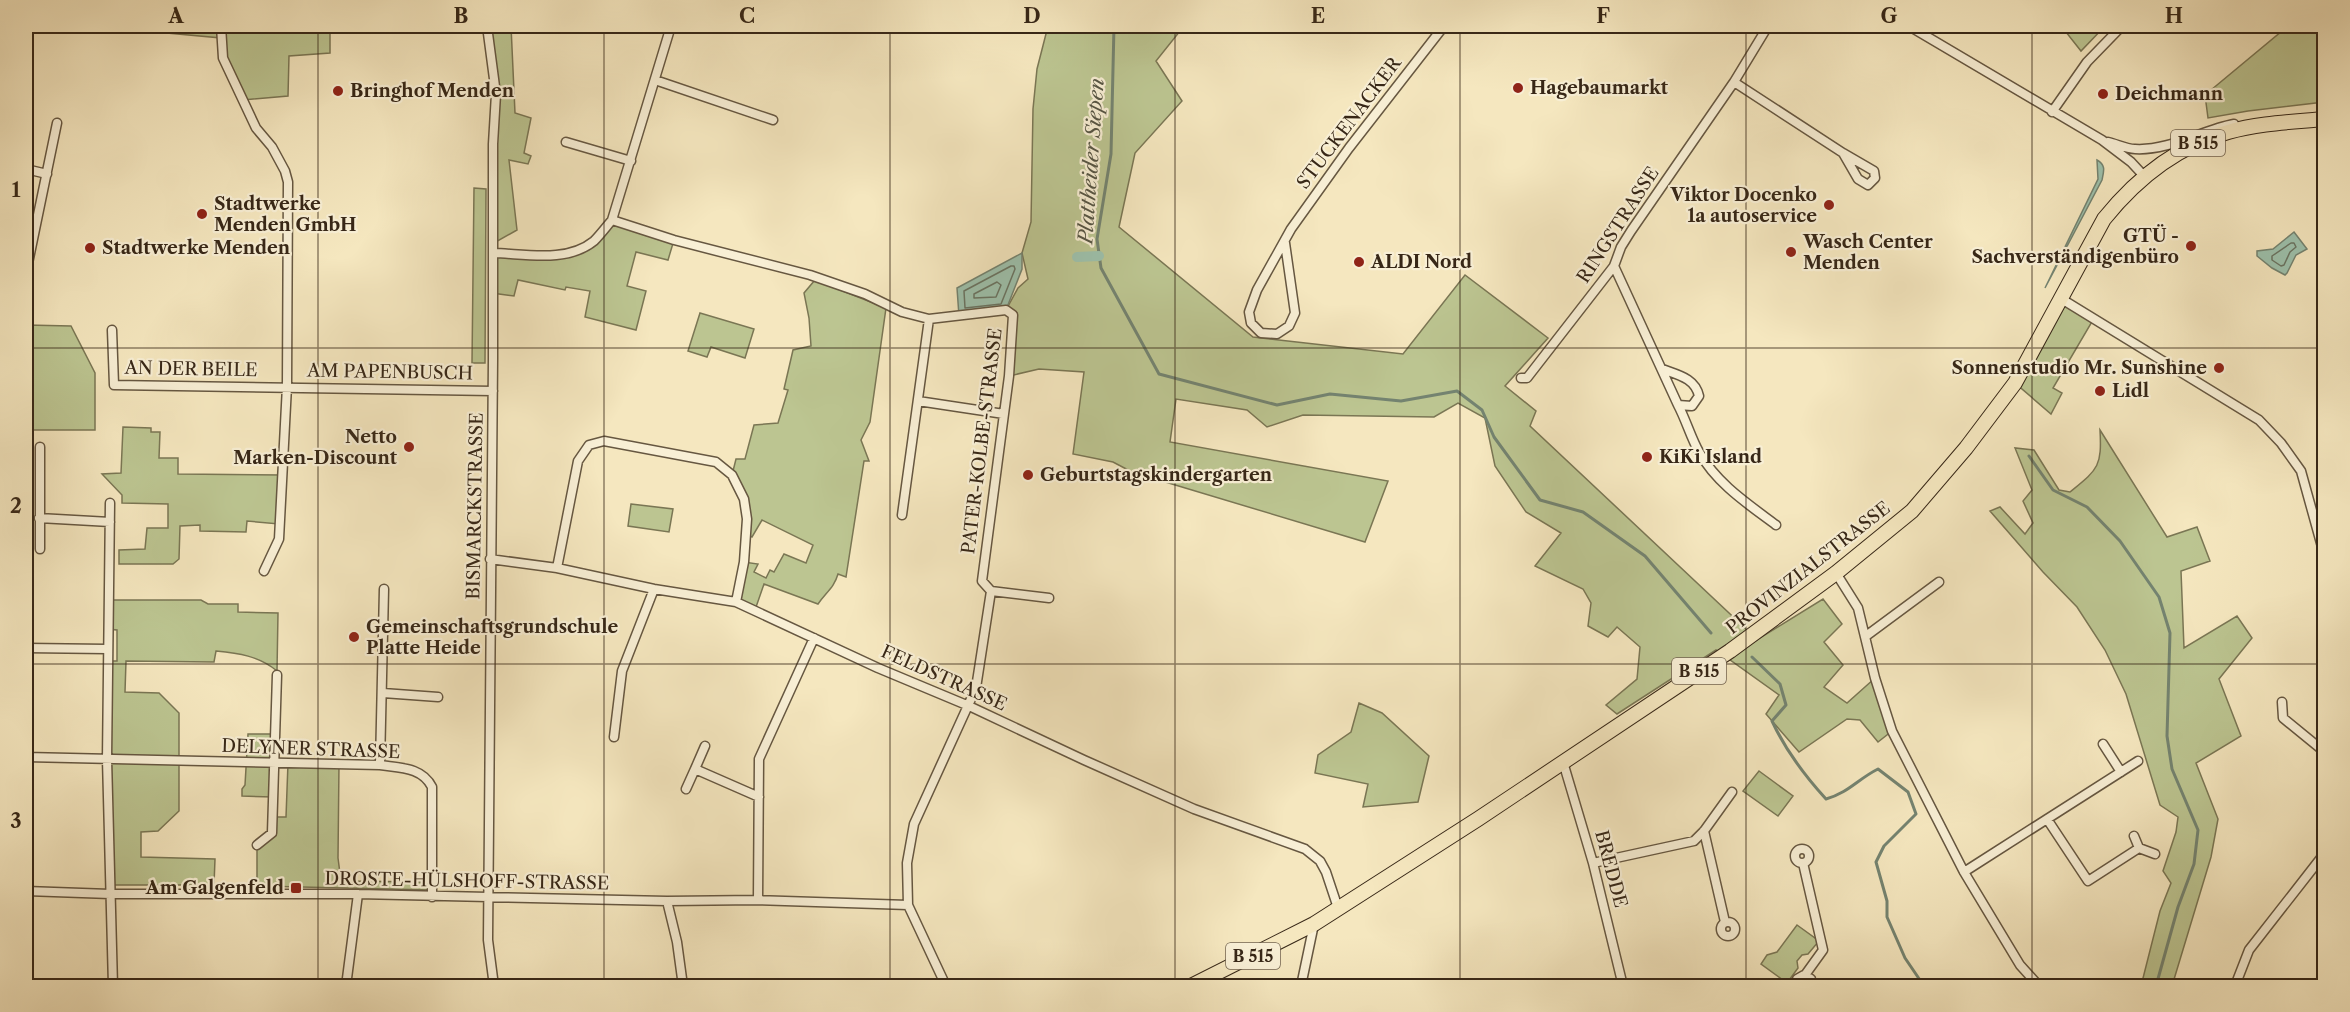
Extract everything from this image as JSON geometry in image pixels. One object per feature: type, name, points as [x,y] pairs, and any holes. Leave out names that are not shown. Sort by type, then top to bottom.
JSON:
[{"type":"main road","name":"PROVINZIALSTRASSE","points":[[1338,908],[1730,651],[1836,573],[1912,511],[1966,448],[2016,383],[2104,219],[2122,196],[2144,176],[2174,155],[2195,144],[2228,132],[2258,126],[2325,119]]},
{"type":"main road","name":"B 515","points":[[1191,987],[1314,924],[1338,908]]},
{"type":"street","name":"AM PAPENBUSCH","points":[[221,26],[224,60],[256,128],[272,147],[285,171],[288,182],[287,386],[279,539],[264,572]]},
{"type":"street","name":"BISMARCKSTRASSE","points":[[487,26],[496,94],[493,144],[488,898],[488,954],[494,987]]},
{"type":"street","points":[[494,253],[570,254],[593,242],[612,220],[671,26]]},
{"type":"street","name":"STUCKENACKER","points":[[1285,243],[1295,314],[1289,326],[1277,334],[1261,333],[1251,323],[1249,312],[1257,290],[1291,229],[1349,148],[1444,26]]},
{"type":"street","name":"RINGSTRASSE","points":[[1521,378],[1527,378],[1614,266],[1621,247],[1631,231],[1734,82],[1768,26]]},
{"type":"street","points":[[1909,26],[2102,140],[2131,162],[2144,176]]},
{"type":"street","points":[[2052,112],[2087,62],[2122,26]]},
{"type":"street","points":[[655,80],[773,120]]},
{"type":"street","points":[[1734,82],[1843,153]]},
{"type":"street","name":"PROVINZIALSTRASSE","points":[[2102,140],[2133,150],[2146,149],[2220,127],[2250,122],[2258,126]]},
{"type":"street","points":[[26,273],[57,123]]},
{"type":"street","points":[[566,142],[631,161]]},
{"type":"street","points":[[26,169],[47,174]]},
{"type":"street","name":"PATER-KOLBE-STRASSE","points":[[612,220],[674,240],[810,275],[865,294],[902,312],[929,319],[1006,310],[1013,315],[1004,414],[982,581],[991,591],[976,688],[914,824],[907,863],[908,905],[946,987]]},
{"type":"street","points":[[1614,266],[1698,450],[1710,468],[1742,500],[1776,525]]},
{"type":"street","points":[[2060,298],[2259,420],[2281,443],[2301,471],[2321,526],[2325,555]]},
{"type":"street","points":[[902,515],[929,319]]},
{"type":"street","name":"AN DER BEILE","points":[[112,330],[114,385],[287,386]]},
{"type":"street","points":[[1662,369],[1685,377],[1697,387],[1699,396],[1692,406],[1678,405]]},
{"type":"street","name":"AM PAPENBUSCH","points":[[287,386],[493,392]]},
{"type":"street","points":[[918,401],[1004,414]]},
{"type":"street","points":[[557,568],[578,461],[588,446],[604,441],[645,448],[716,462],[732,475],[744,499],[747,519],[744,562],[736,602]]},
{"type":"street","points":[[40,447],[40,549]]},
{"type":"street","points":[[110,502],[107,759],[113,987]]},
{"type":"street","points":[[39,518],[110,522]]},
{"type":"street","name":"FELDSTRASSE","points":[[490,559],[557,568],[654,590],[736,602],[1194,809],[1305,849],[1320,861],[1338,908]]},
{"type":"street","points":[[1836,573],[1858,608],[1875,678],[1892,731],[1964,872],[2020,965],[2039,987]]},
{"type":"street","points":[[1866,636],[1939,582]]},
{"type":"street","points":[[380,765],[384,589]]},
{"type":"street","points":[[614,737],[622,671],[654,590]]},
{"type":"street","points":[[991,591],[1049,598]]},
{"type":"street","points":[[758,900],[759,759],[814,638]]},
{"type":"street","points":[[26,648],[107,650]]},
{"type":"street","points":[[257,845],[272,833],[277,675]]},
{"type":"street","points":[[382,693],[438,697]]},
{"type":"street","points":[[2282,702],[2283,718],[2320,749],[2325,757]]},
{"type":"street","points":[[2103,744],[2121,772]]},
{"type":"street","points":[[686,789],[705,746]]},
{"type":"street","points":[[26,751],[26,757]]},
{"type":"street","name":"DELYNER STRASSE","points":[[26,757],[380,765],[418,772],[428,778],[432,787],[432,897]]},
{"type":"street","points":[[1964,872],[2138,761]]},
{"type":"street","name":"BREDDE","points":[[1563,762],[1593,863],[1623,987]]},
{"type":"street","points":[[695,769],[759,797]]},
{"type":"street","points":[[1593,863],[1694,841],[1732,792]]},
{"type":"street","points":[[2047,819],[2088,881],[2139,848]]},
{"type":"street","points":[[1704,831],[1725,922]]},
{"type":"street","points":[[2134,836],[2139,848],[2155,854]]},
{"type":"street","points":[[2235,987],[2249,950],[2325,854]]},
{"type":"street","points":[[1796,987],[1798,977],[1810,982],[1823,950],[1803,863]]},
{"type":"street","name":"DROSTE-HÜLSHOFF-STRASSE","points":[[26,891],[110,894],[358,894],[668,901],[758,900],[908,905]]},
{"type":"street","points":[[346,987],[358,894]]},
{"type":"street","points":[[668,901],[677,942],[683,987]]},
{"type":"street","points":[[1301,987],[1314,924]]},
{"type":"shaded area","points":[[90,26],[330,26],[330,53],[289,56],[288,96],[243,100],[223,58],[221,38]]},
{"type":"shaded area","points":[[487,26],[511,26],[515,113],[531,118],[524,153],[531,156],[528,164],[509,160],[517,230],[494,243],[496,94]]},
{"type":"shaded area","points":[[1048,26],[1184,26],[1156,61],[1182,101],[1135,153],[1119,227],[1253,337],[1403,354],[1465,275],[1548,338],[1505,386],[1536,411],[1530,426],[1745,628],[1755,641],[1823,599],[1842,624],[1824,642],[1843,665],[1824,687],[1847,703],[1875,678],[1892,731],[1878,742],[1860,720],[1847,719],[1799,752],[1766,714],[1779,695],[1716,650],[1617,714],[1606,705],[1637,679],[1640,647],[1617,627],[1608,637],[1588,626],[1591,603],[1583,589],[1535,566],[1561,533],[1526,512],[1495,466],[1485,418],[1458,403],[1434,417],[1303,415],[1267,427],[1247,410],[1176,399],[1170,442],[1388,481],[1365,542],[1132,472],[1113,462],[1073,454],[1084,372],[1039,369],[1009,376],[1013,315],[1006,310],[1018,288],[1028,279],[1022,253],[1031,222],[1033,109],[1037,69]]},
{"type":"shaded area","points":[[2052,26],[2105,26],[2081,51],[2066,32]]},
{"type":"shaded area","points":[[2288,26],[2324,26],[2324,102],[2208,118],[2205,95]]},
{"type":"shaded area","points":[[474,188],[486,189],[485,363],[472,363]]},
{"type":"shaded area","points":[[612,220],[674,240],[668,260],[636,252],[627,286],[646,291],[636,330],[585,317],[590,291],[566,287],[565,290],[518,280],[514,296],[492,293],[494,253],[570,253],[592,242]]},
{"type":"shaded area","points":[[815,280],[886,308],[870,422],[861,440],[869,461],[864,461],[846,577],[838,574],[818,604],[764,584],[755,610],[736,602],[744,562],[758,564],[754,572],[766,578],[770,570],[774,572],[784,554],[806,563],[813,545],[762,520],[752,537],[746,534],[747,519],[732,475],[736,459],[745,459],[754,425],[778,423],[788,390],[784,389],[793,350],[811,346],[804,293]]},
{"type":"shaded area","points":[[2060,298],[2093,320],[2053,388],[2062,393],[2051,414],[2015,383]]},
{"type":"shaded area","points":[[700,313],[754,329],[745,358],[711,347],[707,357],[688,351]]},
{"type":"shaded area","points":[[26,325],[71,326],[95,373],[95,430],[26,430]]},
{"type":"shaded area","points":[[123,427],[151,428],[151,432],[160,432],[159,458],[178,458],[178,474],[282,475],[279,524],[247,521],[246,532],[200,531],[200,525],[180,526],[179,559],[173,564],[119,564],[119,550],[145,549],[147,528],[168,528],[168,504],[122,503],[122,495],[102,474],[121,473]]},
{"type":"shaded area","points":[[2100,430],[2167,537],[2197,527],[2210,561],[2181,571],[2184,648],[2237,616],[2252,638],[2219,679],[2241,736],[2196,763],[2218,819],[2211,857],[2172,986],[2141,986],[2160,911],[2171,883],[2163,871],[2176,832],[2178,817],[2160,805],[2126,694],[2105,650],[2077,607],[1990,511],[2000,507],[2025,534],[2033,523],[2023,501],[2032,490],[2015,448],[2034,450],[2059,490],[2070,492],[2087,478],[2099,460]]},
{"type":"shaded area","points":[[631,504],[673,509],[669,532],[628,526]]},
{"type":"shaded area","points":[[108,600],[201,600],[208,604],[238,604],[238,612],[278,613],[277,671],[256,659],[216,651],[214,662],[126,661],[125,692],[159,693],[179,713],[179,811],[158,831],[141,832],[141,857],[215,859],[214,885],[110,885],[107,661],[117,661],[117,630],[107,629]]},
{"type":"shaded area","points":[[1359,703],[1382,713],[1429,756],[1418,802],[1363,807],[1368,784],[1315,773],[1318,755],[1351,732]]},
{"type":"shaded area","points":[[248,734],[275,734],[273,797],[242,796],[242,789],[245,785]]},
{"type":"shaded area","points":[[288,763],[339,765],[338,858],[341,881],[432,882],[432,890],[257,886],[257,845],[272,833],[273,817],[286,817]]},
{"type":"shaded area","points":[[1759,771],[1793,796],[1778,816],[1743,791]]},
{"type":"shaded area","points":[[1797,925],[1819,941],[1808,954],[1802,955],[1797,961],[1798,968],[1787,983],[1761,964],[1767,955],[1777,952]]},
{"type":"water","points":[[2097,160],[2103,166],[2102,180],[2045,288],[2098,179]]},
{"type":"water","points":[[2294,232],[2307,249],[2296,255],[2285,275],[2257,256],[2257,251],[2273,249]]},
{"type":"water","points":[[1022,253],[1022,269],[1006,310],[959,316],[957,288]]},
{"type":"waterway","name":"Plattheider Siepen","points":[[1114,26],[1111,154],[1097,239],[1101,268],[1159,374],[1277,405],[1330,394],[1401,401],[1457,391],[1482,410],[1494,437],[1540,500],[1583,512],[1645,556],[1711,633]]},
{"type":"waterway","points":[[2085,32],[2090,26]]},
{"type":"waterway","points":[[1077,257],[1099,256]]},
{"type":"waterway","points":[[2029,456],[2053,490],[2087,507],[2120,541],[2159,597],[2170,633],[2167,736],[2172,769],[2198,830],[2194,864],[2178,907],[2156,986]]},
{"type":"waterway","name":"Plattheider Siepen","points":[[1752,657],[1780,684],[1786,705],[1772,721],[1796,762],[1826,799],[1841,793],[1878,769],[1908,792],[1916,814],[1884,846],[1876,862],[1887,901],[1887,917],[1905,958],[1924,986]]},
{"type":"place","name":"Hagebaumarkt","points":[[1518,88]]},
{"type":"place","name":"Bringhof Menden","points":[[338,91]]},
{"type":"place","name":"Deichmann","points":[[2103,94]]},
{"type":"place","name":"Viktor Docenko 1a autoservice","points":[[1829,205]]},
{"type":"place","name":"Stadtwerke Menden GmbH","points":[[202,214]]},
{"type":"place","name":"GTÜ - Sachverständigenbüro","points":[[2191,246]]},
{"type":"place","name":"Stadtwerke Menden","points":[[90,248]]},
{"type":"place","name":"Wasch Center Menden","points":[[1791,252]]},
{"type":"place","name":"ALDI Nord","points":[[1359,262]]},
{"type":"place","name":"Sonnenstudio Mr. Sunshine","points":[[2219,368]]},
{"type":"place","name":"Lidl","points":[[2100,391]]},
{"type":"place","name":"Netto Marken-Discount","points":[[409,447]]},
{"type":"place","name":"KiKi Island","points":[[1647,457]]},
{"type":"place","name":"Geburtstagskindergarten","points":[[1028,475]]},
{"type":"place","name":"Gemeinschaftsgrundschule Platte Heide","points":[[354,637]]},
{"type":"place","name":"Am Galgenfeld","points":[[296,888]]}]
